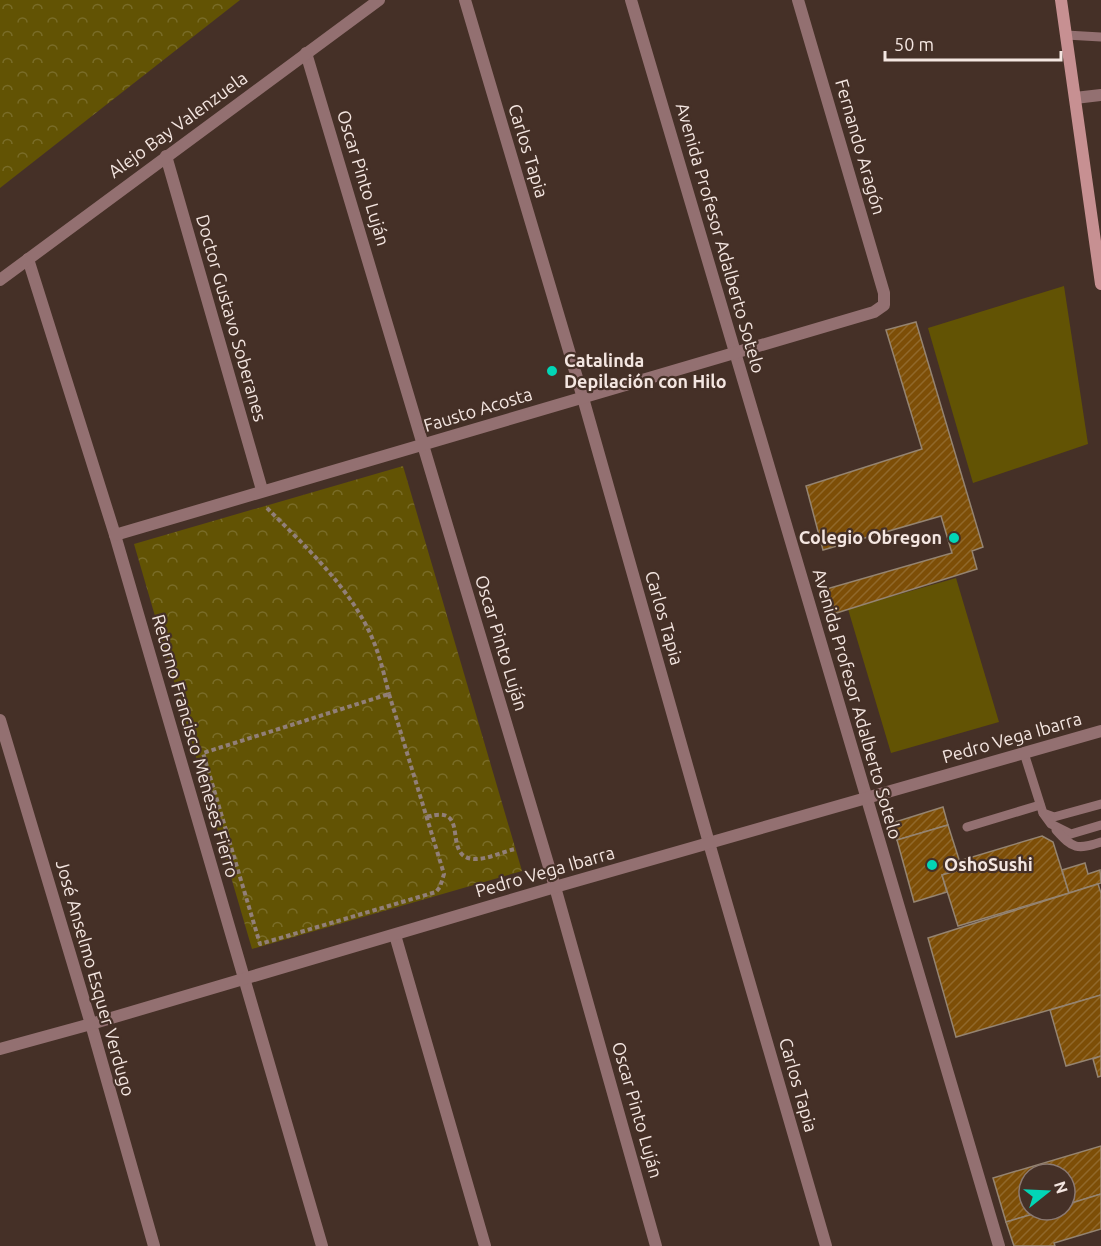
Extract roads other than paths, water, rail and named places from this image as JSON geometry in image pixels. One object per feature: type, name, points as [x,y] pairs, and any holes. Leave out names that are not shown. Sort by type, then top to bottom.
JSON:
[{"type":"street","name":"Alejo Bay Valenzuela","points":[[0,280],[379,0]]},
{"type":"street","name":"Carlos Tapia","points":[[465,0],[583,398],[826,1246]]},
{"type":"street","name":"Avenida Profesor Adalberto Sotelo","points":[[631,0],[999,1246]]},
{"type":"street","name":"Fernando Aragón","points":[[798,0],[884,293],[884,305]]},
{"type":"street","points":[[1061,0],[1101,284]]},
{"type":"street","name":"Oscar Pinto Luján","points":[[306,52],[555,887],[656,1246]]},
{"type":"street","points":[[1075,98],[1101,95]]},
{"type":"street","name":"Doctor Gustavo Soberanes","points":[[166,156],[262,490]]},
{"type":"street","name":"Retorno Francisco Meneses Fierro","points":[[28,259],[115,535],[321,1246]]},
{"type":"street","name":"Fausto Acosta","points":[[115,535],[874,312],[884,305]]},
{"type":"street","name":"José Anselmo Esquer Verdugo","points":[[0,720],[91,1024],[154,1246]]},
{"type":"street","name":"Pedro Vega Ibarra","points":[[0,1049],[1101,731]]},
{"type":"street","points":[[394,935],[485,1246]]},
{"type":"lane","points":[[1066,35],[1101,37]]},
{"type":"lane","points":[[1024,753],[1042,809],[1066,842],[1082,848],[1101,842]]},
{"type":"lane","points":[[967,827],[1042,809],[1054,817],[1101,804]]},
{"type":"lane","points":[[1051,824],[1071,834],[1101,825]]},
{"type":"place","name":"Catalinda Depilación con Hilo","points":[[552,371]]},
{"type":"place","name":"Colegio Obregon","points":[[954,538]]},
{"type":"place","name":"OshoSushi","points":[[932,865]]}]
